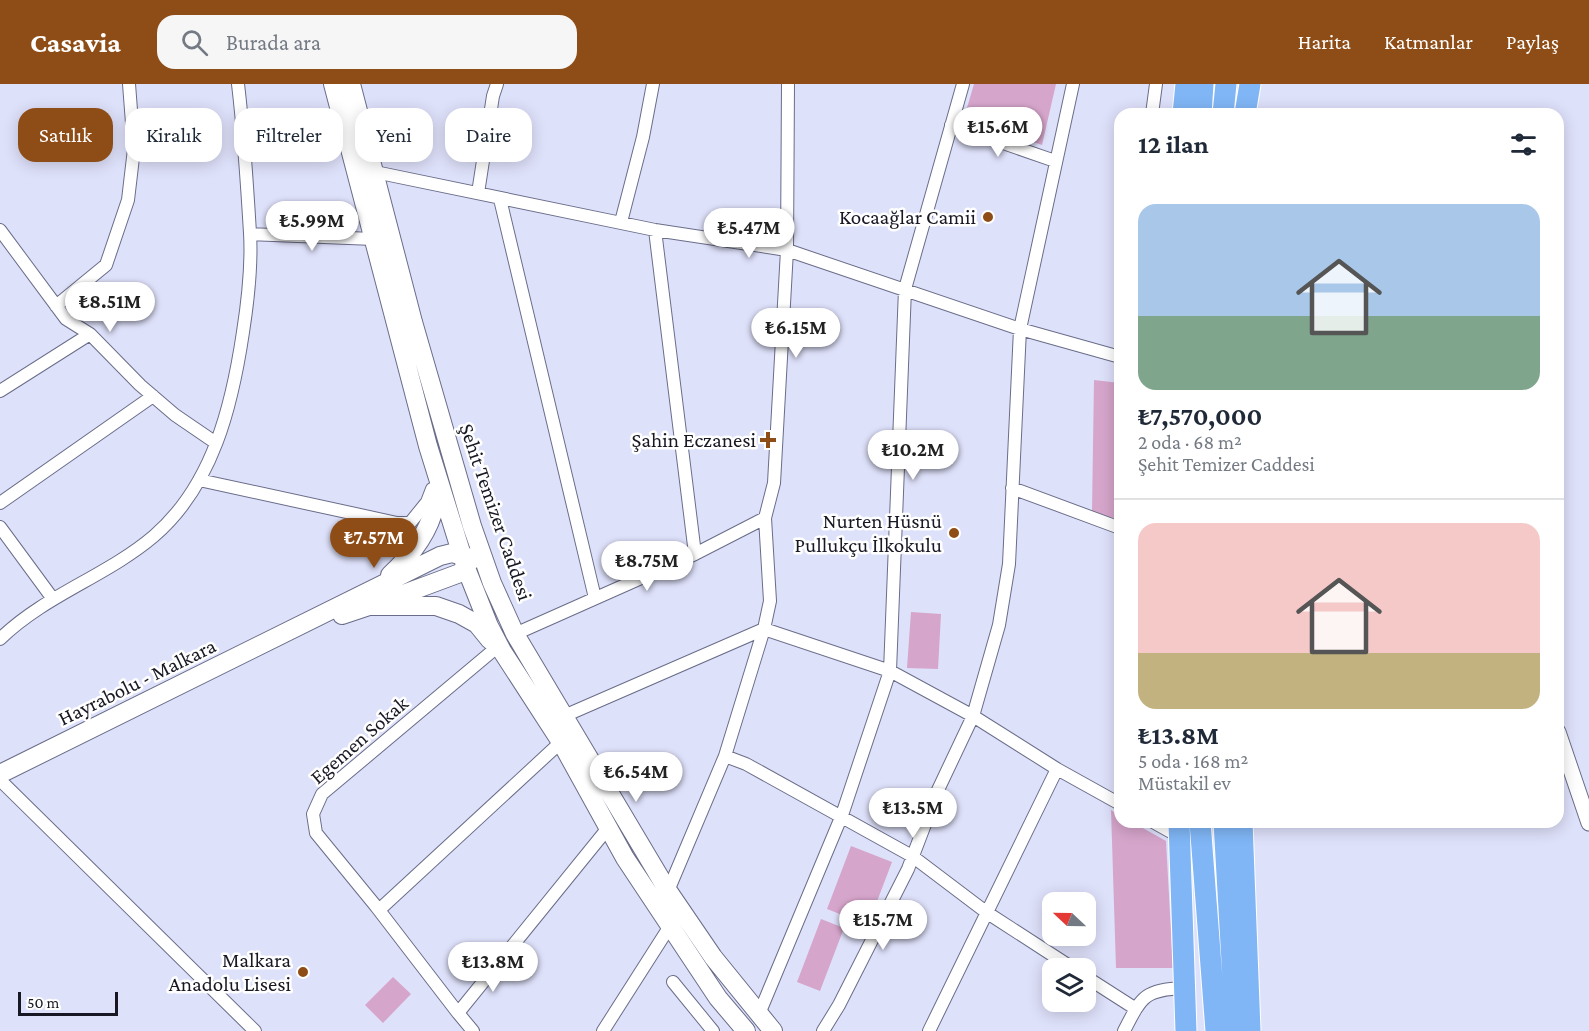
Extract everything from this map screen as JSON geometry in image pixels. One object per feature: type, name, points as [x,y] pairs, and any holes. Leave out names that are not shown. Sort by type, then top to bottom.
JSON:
[{"type":"highway","points":[[1175,108],[1176,84]]},
{"type":"highway","points":[[1184,108],[1186,84]]},
{"type":"highway","points":[[1201,108],[1203,84]]},
{"type":"highway","points":[[1224,108],[1226,84]]},
{"type":"highway","points":[[1243,84],[1243,108]]},
{"type":"highway","points":[[1244,108],[1250,84]]},
{"type":"highway","points":[[1200,828],[1216,1031]]},
{"type":"highway","points":[[1224,828],[1236,1031]]},
{"type":"highway","points":[[1242,828],[1250,1031]]},
{"type":"highway","points":[[1180,830],[1186,1031]]},
{"type":"main road","name":"Şehit Temizer Caddesi","points":[[333,84],[437,475],[499,650],[561,742],[625,858],[718,998],[746,1031]]},
{"type":"main road","name":"Şehit Temizer Caddesi","points":[[351,84],[413,322],[472,526],[492,583],[514,634],[668,891],[713,957],[773,1031]]},
{"type":"main road","points":[[368,599],[402,564],[426,533],[434,514],[437,475]]},
{"type":"main road","points":[[472,526],[474,551],[467,560],[483,570],[492,583]]},
{"type":"main road","name":"Hayrabolu - Malkara","points":[[0,774],[294,630],[368,599],[460,573],[467,560]]},
{"type":"main road","points":[[368,599],[436,606],[459,614],[477,624],[499,650]]},
{"type":"street","points":[[56,306],[106,265],[128,200],[134,149],[129,84]]},
{"type":"street","points":[[0,639],[20,621],[132,553],[155,535],[174,515],[206,469],[233,393],[246,312],[250,234],[237,84]]},
{"type":"street","points":[[478,193],[493,96],[497,84]]},
{"type":"street","points":[[621,222],[643,137],[653,84]]},
{"type":"street","points":[[668,891],[725,756],[764,629],[770,601],[765,518],[774,483],[787,250],[788,84]]},
{"type":"street","points":[[759,1014],[842,815],[890,671],[905,289],[963,84]]},
{"type":"street","points":[[823,1031],[839,1005],[912,856],[938,790],[973,716],[999,625],[1009,564],[1020,329],[1054,161],[1073,84]]},
{"type":"street","points":[[1153,108],[1156,84]]},
{"type":"street","points":[[951,125],[1054,161]]},
{"type":"street","points":[[375,172],[655,230],[787,250],[1020,329],[1114,355]]},
{"type":"street","points":[[500,199],[596,598]]},
{"type":"street","points":[[0,230],[66,319],[90,334],[140,385],[175,415],[216,443]]},
{"type":"street","points":[[655,230],[695,554]]},
{"type":"street","points":[[250,234],[374,239]]},
{"type":"street","points":[[0,391],[90,334]]},
{"type":"street","points":[[0,503],[153,396]]},
{"type":"street","points":[[199,480],[397,523],[410,523],[427,502],[437,475]]},
{"type":"street","points":[[1012,488],[1114,526]]},
{"type":"street","points":[[514,634],[695,554],[765,518]]},
{"type":"street","points":[[0,526],[53,599]]},
{"type":"street","points":[[564,716],[764,629],[890,671],[973,716],[1057,769],[1114,801]]},
{"type":"street","name":"Egemen Sokak","points":[[473,1031],[316,833],[313,814],[322,794],[499,650]]},
{"type":"street","points":[[375,905],[379,910],[561,742]]},
{"type":"street","points":[[1564,750],[1589,823]]},
{"type":"street","points":[[725,756],[746,764],[842,815],[912,856],[986,912],[1057,958]]},
{"type":"street","points":[[929,1031],[1057,769]]},
{"type":"street","points":[[0,780],[255,1031]]},
{"type":"street","points":[[458,1013],[608,828]]},
{"type":"street","points":[[603,1031],[670,926]]},
{"type":"street","points":[[673,982],[713,1031]]},
{"type":"street","points":[[1096,983],[1136,1009]]},
{"type":"street","points":[[1124,1031],[1136,1009],[1150,992],[1184,988]]},
{"type":"shaded area","points":[[974,84],[1056,84],[1042,145],[964,118]]},
{"type":"shaded area","points":[[1094,380],[1114,382],[1114,518],[1092,512]]},
{"type":"shaded area","points":[[911,612],[941,614],[938,669],[907,668]]},
{"type":"shaded area","points":[[1111,810],[1114,812],[1114,828],[1143,828],[1166,841],[1173,968],[1116,968]]},
{"type":"shaded area","points":[[851,846],[892,862],[868,925],[827,909]]},
{"type":"shaded area","points":[[821,919],[844,928],[820,991],[797,982]]},
{"type":"shaded area","points":[[393,977],[411,994],[383,1023],[365,1005]]},
{"type":"place","name":"Kocaağlar Camii","points":[[988,217]]},
{"type":"place","name":"Şahin Eczanesi","points":[[768,440]]},
{"type":"place","name":"Nurten Hüsnü Pullukçu İlkokulu","points":[[954,533]]},
{"type":"place","name":"Malkara Anadolu Lisesi","points":[[303,972]]}]
